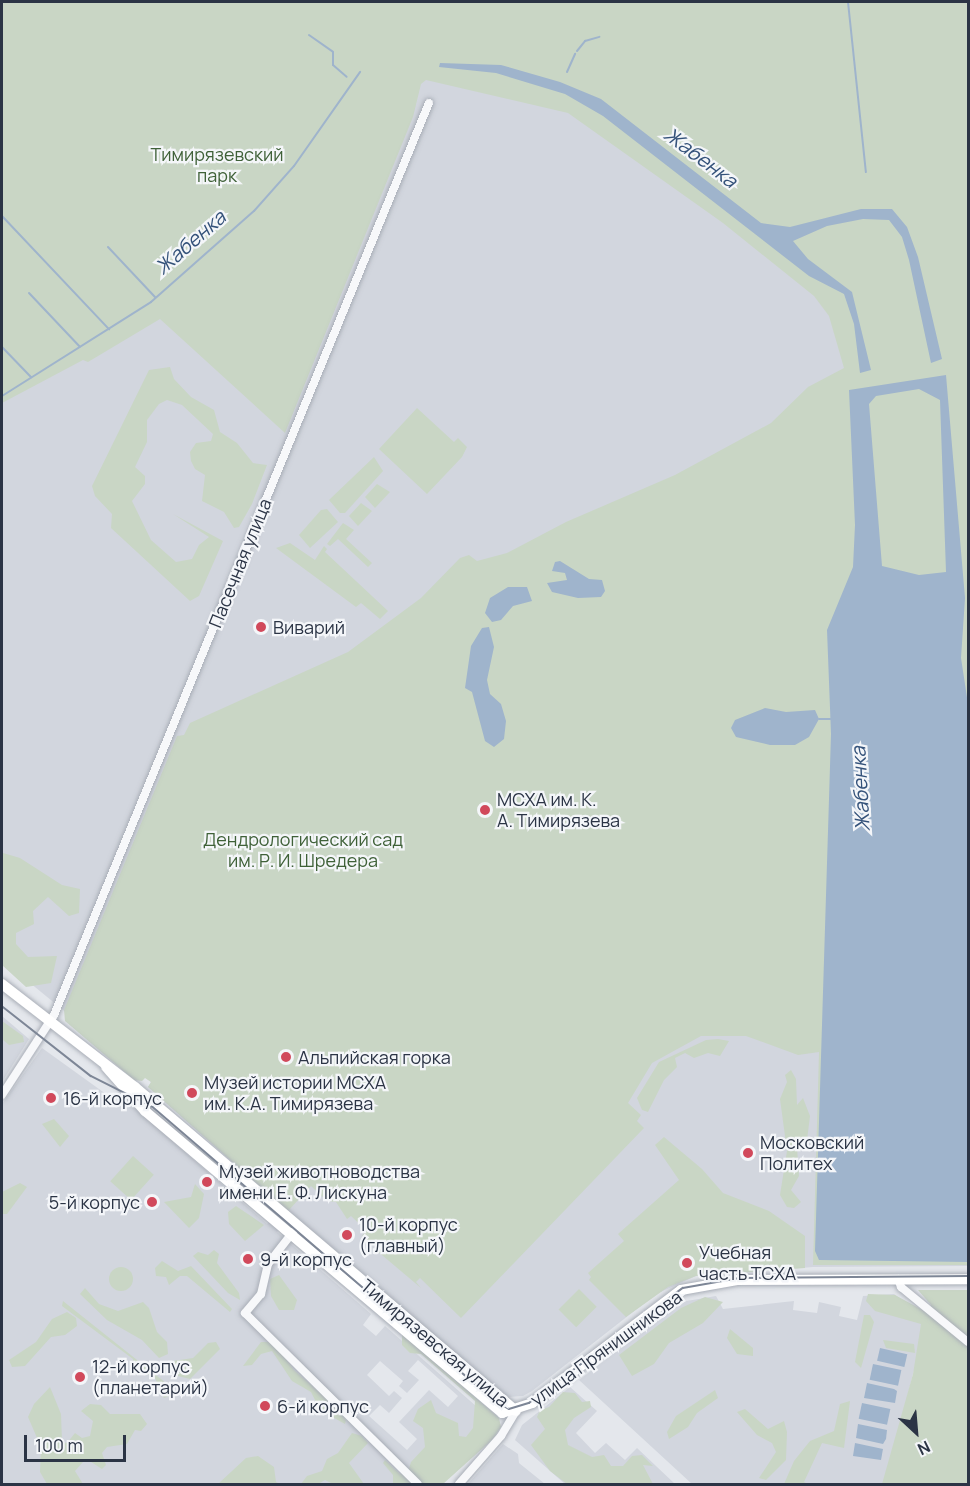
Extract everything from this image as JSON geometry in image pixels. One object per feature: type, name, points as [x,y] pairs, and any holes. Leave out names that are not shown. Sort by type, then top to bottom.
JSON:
[{"type":"main road","name":"Тимирязевская улица","points":[[2,984],[106,1067],[294,1230],[516,1411]]},
{"type":"main road","name":"улица Прянишникова","points":[[516,1411],[532,1403],[681,1290],[737,1280],[969,1279]]},
{"type":"street","name":"Пасечная улица","points":[[2,1095],[50,1023],[429,103]]},
{"type":"street","points":[[294,1230],[268,1264],[261,1294],[245,1313],[418,1485]]},
{"type":"street","points":[[898,1279],[902,1287],[969,1342]]},
{"type":"street","name":"улица Прянишникова","points":[[459,1485],[501,1436],[516,1411]]},
{"type":"shaded area","name":"МСХА им. К. А. Тимирязева","points":[[2,2],[968,11],[968,1266],[813,1267],[696,1276],[656,1294],[532,1391],[523,1396],[507,1397],[287,1211],[148,1087],[151,1082],[2,960]]},
{"type":"shaded area","points":[[2,1016],[29,1039],[2,1082]]},
{"type":"shaded area","points":[[42,1048],[117,1102],[122,1097],[267,1224],[271,1220],[280,1228],[277,1232],[371,1314],[363,1325],[376,1336],[385,1326],[485,1414],[442,1484],[2,1484],[2,1104]],"holes":[[[418,1360],[458,1396],[448,1407],[429,1390],[399,1422],[417,1439],[407,1450],[369,1416],[380,1405],[389,1413],[402,1398],[394,1391],[389,1396],[367,1375],[380,1361],[403,1381],[399,1386],[407,1393],[419,1380],[408,1371]]]},
{"type":"shaded area","points":[[894,1294],[927,1319],[885,1484],[692,1484],[579,1380],[681,1302],[716,1296],[723,1309],[794,1301],[793,1310],[817,1313],[819,1302],[841,1307],[839,1316],[857,1320],[863,1296]]},
{"type":"shaded area","points":[[570,1387],[597,1411],[576,1433],[595,1453],[606,1443],[625,1460],[637,1448],[675,1484],[587,1484],[578,1476],[565,1484],[515,1440],[522,1425]]},
{"type":"shaded area","points":[[503,1444],[518,1454],[519,1463],[545,1484],[468,1484]]},
{"type":"green space","name":"МСХА им. К. А. Тимирязева","points":[[2,2],[968,2],[968,1265],[813,1265],[819,1052],[798,1055],[746,1036],[701,1036],[652,1063],[628,1103],[641,1115],[637,1121],[644,1128],[461,1318],[420,1278],[416,1282],[421,1288],[376,1250],[381,1245],[375,1239],[370,1244],[362,1236],[366,1230],[351,1216],[347,1219],[336,1202],[327,1201],[311,1186],[288,1211],[148,1087],[151,1082],[145,1078],[142,1081],[134,1080],[65,1021],[64,1010],[177,736],[184,735],[190,723],[348,652],[421,598],[460,558],[469,555],[477,561],[507,553],[566,522],[675,475],[771,423],[808,387],[844,368],[829,316],[814,296],[723,223],[568,113],[426,80],[421,84],[413,117],[285,433],[160,319],[88,362],[83,360],[2,403]]},
{"type":"green space","points":[[170,367],[174,379],[191,397],[214,410],[220,432],[237,443],[253,463],[267,465],[252,504],[239,527],[234,528],[224,512],[202,501],[205,475],[195,469],[191,461],[190,452],[196,443],[211,441],[213,434],[182,405],[167,400],[159,404],[147,420],[147,442],[135,467],[145,476],[145,484],[132,501],[151,540],[176,562],[192,559],[199,545],[209,537],[173,514],[223,541],[199,596],[190,601],[111,528],[112,514],[95,496],[92,486],[149,370]]},
{"type":"green space","points":[[417,408],[454,442],[458,438],[467,447],[462,457],[427,494],[379,449]]},
{"type":"green space","points":[[374,457],[383,471],[345,513],[340,513],[329,500]]},
{"type":"green space","points":[[377,484],[390,492],[375,508],[365,497]]},
{"type":"green space","points":[[361,503],[372,511],[358,526],[349,516]]},
{"type":"green space","points":[[327,509],[338,522],[310,548],[299,535],[321,510]]},
{"type":"green space","points":[[343,523],[354,530],[346,539],[372,563],[368,567],[338,539],[330,546],[327,544]]},
{"type":"green space","points":[[290,543],[315,560],[324,546],[327,549],[325,552],[388,611],[380,619],[361,603],[356,607],[276,548]]},
{"type":"green space","points":[[3,853],[20,858],[62,885],[80,889],[79,913],[69,916],[48,897],[33,911],[34,924],[16,933],[16,944],[28,957],[57,956],[51,983],[26,987],[2,965]]},
{"type":"green space","points":[[2,1021],[23,1036],[24,1042],[9,1045],[2,1039]]},
{"type":"green space","points":[[706,1040],[729,1041],[720,1056],[708,1053],[694,1058],[685,1053],[675,1058],[677,1067],[664,1080],[648,1112],[642,1110],[637,1098],[659,1062]]},
{"type":"green space","points":[[791,1070],[796,1079],[797,1105],[803,1098],[810,1116],[806,1148],[801,1141],[797,1147],[799,1176],[791,1190],[801,1202],[794,1208],[787,1207],[780,1195],[787,1151],[780,1099],[787,1082],[785,1075]]},
{"type":"green space","points":[[54,1119],[69,1136],[60,1147],[42,1124]]},
{"type":"green space","points":[[664,1137],[702,1169],[723,1193],[769,1211],[805,1236],[805,1268],[696,1276],[668,1287],[626,1317],[589,1280],[591,1277],[588,1273],[624,1241],[618,1234],[679,1180],[655,1145]]},
{"type":"green space","points":[[133,1156],[154,1175],[131,1200],[110,1181]]},
{"type":"green space","points":[[20,1183],[27,1187],[7,1214],[2,1214],[2,1192]]},
{"type":"green space","points":[[195,1184],[204,1194],[199,1218],[189,1228],[164,1202],[191,1197]]},
{"type":"green space","points":[[236,1206],[264,1225],[245,1241],[229,1224],[228,1212]]},
{"type":"green space","points":[[214,1250],[219,1254],[217,1263],[239,1293],[240,1300],[228,1293],[193,1256],[198,1252],[208,1255]]},
{"type":"green space","points":[[162,1261],[178,1271],[191,1266],[232,1309],[230,1312],[187,1276],[180,1276],[169,1285],[166,1277],[156,1276],[155,1268]]},
{"type":"green space","points":[[121,1267],[126,1268],[132,1274],[132,1284],[126,1290],[121,1291],[116,1290],[110,1284],[109,1279],[110,1274],[116,1268]]},
{"type":"green space","points":[[279,1275],[297,1300],[294,1310],[279,1310],[271,1296],[270,1279]]},
{"type":"green space","points":[[85,1288],[99,1304],[118,1311],[143,1302],[149,1308],[157,1332],[167,1342],[168,1354],[159,1358],[142,1340],[107,1320],[80,1294]]},
{"type":"green space","points":[[579,1289],[597,1307],[576,1327],[558,1310]]},
{"type":"green space","points":[[918,1290],[968,1290],[968,1484],[882,1484],[913,1374],[921,1324],[875,1311],[866,1301],[868,1294],[895,1295],[928,1313],[931,1305]]},
{"type":"green space","points":[[705,1297],[723,1302],[703,1323],[669,1343],[654,1364],[632,1376],[619,1355],[681,1308]]},
{"type":"green space","points":[[63,1301],[176,1393],[164,1398],[154,1376],[134,1371],[133,1359],[62,1306]]},
{"type":"green space","points":[[67,1312],[76,1318],[77,1326],[65,1335],[51,1337],[25,1366],[12,1367],[9,1360],[36,1342],[52,1319]]},
{"type":"green space","points":[[864,1315],[870,1315],[874,1322],[861,1368],[855,1362]]},
{"type":"green space","points":[[730,1329],[753,1348],[753,1356],[737,1354],[727,1338]]},
{"type":"green space","points":[[402,1333],[499,1418],[501,1427],[493,1439],[443,1484],[393,1484],[393,1475],[383,1463],[385,1460],[400,1474],[408,1472],[411,1462],[425,1447],[423,1428],[413,1421],[418,1409],[431,1400],[436,1413],[458,1423],[459,1436],[466,1437],[473,1428],[475,1401],[421,1354],[410,1353],[402,1345]]},
{"type":"green space","points":[[883,1340],[914,1344],[915,1353],[886,1348]]},
{"type":"green space","points":[[216,1342],[220,1349],[190,1379],[178,1376],[171,1367],[173,1361],[193,1358],[208,1343]]},
{"type":"green space","points":[[261,1342],[269,1342],[281,1352],[294,1370],[336,1407],[346,1420],[345,1424],[320,1410],[311,1392],[292,1381],[272,1351],[261,1354],[252,1365],[243,1366]]},
{"type":"green space","points":[[50,1387],[61,1414],[62,1442],[67,1443],[75,1433],[82,1438],[90,1436],[93,1421],[81,1411],[90,1404],[101,1405],[110,1414],[140,1414],[147,1424],[141,1431],[135,1430],[127,1444],[107,1447],[102,1453],[106,1465],[102,1469],[88,1460],[83,1462],[75,1471],[83,1484],[47,1484],[40,1472],[41,1447],[28,1417],[34,1404]]},
{"type":"green space","points":[[715,1390],[718,1398],[697,1413],[688,1427],[669,1439],[667,1432],[676,1416]]},
{"type":"green space","points":[[563,1392],[575,1393],[582,1402],[590,1401],[591,1407],[574,1418],[565,1430],[568,1445],[592,1457],[604,1455],[611,1466],[623,1466],[632,1456],[642,1455],[653,1466],[643,1465],[653,1484],[567,1484],[550,1471],[531,1445],[545,1429],[537,1417],[540,1410],[549,1407]]},
{"type":"green space","points":[[850,1401],[844,1448],[822,1443],[804,1482],[808,1484],[784,1484],[794,1461],[810,1441],[834,1431],[840,1404]]},
{"type":"green space","points":[[745,1409],[768,1429],[784,1421],[787,1432],[786,1460],[766,1480],[759,1478],[776,1452],[772,1443],[757,1435],[737,1412]]},
{"type":"green space","points":[[352,1433],[362,1436],[368,1443],[349,1463],[364,1484],[333,1484],[325,1480],[318,1484],[301,1484],[307,1476],[322,1471],[327,1459],[338,1453]]},
{"type":"green space","points":[[258,1456],[274,1467],[276,1482],[280,1484],[218,1484],[246,1458]]},
{"type":"water","points":[[440,63],[501,65],[560,82],[601,99],[761,223],[790,227],[861,209],[892,209],[907,227],[918,257],[942,359],[931,363],[909,260],[902,237],[889,220],[863,219],[827,226],[793,241],[808,259],[852,292],[871,370],[860,373],[854,324],[844,294],[809,276],[603,116],[565,94],[496,73],[439,67]]},
{"type":"water","points":[[946,375],[965,598],[961,658],[968,704],[968,1262],[819,1260],[815,1251],[831,734],[827,630],[853,567],[855,525],[849,390]],"holes":[[[919,389],[940,400],[946,572],[919,575],[882,566],[869,404],[876,396]]]},
{"type":"water","points":[[560,561],[589,579],[602,580],[605,591],[601,597],[578,598],[552,592],[547,583],[567,580],[565,573],[552,571],[555,562]]},
{"type":"water","points":[[508,587],[527,587],[532,601],[513,606],[501,620],[492,622],[485,613],[490,598]]},
{"type":"water","points":[[489,627],[494,647],[487,680],[490,694],[501,704],[506,721],[504,739],[494,747],[485,741],[472,692],[465,688],[471,646],[482,628]]},
{"type":"water","points":[[765,708],[786,712],[815,710],[819,719],[809,737],[795,745],[770,745],[736,737],[731,728],[735,720]]},
{"type":"water","points":[[880,1348],[907,1354],[904,1367],[877,1361]]},
{"type":"water","points":[[873,1364],[901,1370],[898,1386],[870,1380]]},
{"type":"water","points":[[867,1383],[897,1391],[895,1403],[864,1398]]},
{"type":"water","points":[[862,1403],[890,1409],[887,1425],[859,1419]]},
{"type":"water","points":[[858,1424],[887,1430],[883,1444],[856,1438]]},
{"type":"water","points":[[855,1443],[883,1449],[881,1460],[853,1456]]},
{"type":"waterway","points":[[848,2],[866,172]]},
{"type":"waterway","points":[[309,35],[333,52],[333,65],[347,77]]},
{"type":"waterway","points":[[577,51],[585,41],[599,37]]},
{"type":"waterway","points":[[567,72],[575,54]]},
{"type":"waterway","name":"Жабенка","points":[[2,396],[151,302],[254,211],[294,166],[360,72]]},
{"type":"waterway","points":[[2,216],[109,329]]},
{"type":"waterway","points":[[108,247],[155,297]]},
{"type":"waterway","points":[[29,293],[80,347]]},
{"type":"waterway","points":[[2,347],[31,377]]},
{"type":"waterway","points":[[819,719],[831,719]]},
{"type":"tram line","points":[[2,1006],[91,1076],[153,1107],[491,1398],[509,1409],[529,1403],[683,1288],[739,1278],[968,1276]]},
{"type":"place","name":"Виварий","points":[[261,627]]},
{"type":"place","name":"МСХА им. К. А. Тимирязева","points":[[485,810]]},
{"type":"place","name":"Альпийская горка","points":[[286,1057]]},
{"type":"place","name":"Музей истории МСХА им. К.А. Тимирязева","points":[[192,1093]]},
{"type":"place","name":"16-й корпус","points":[[51,1098]]},
{"type":"place","name":"Московский Политех","points":[[748,1153]]},
{"type":"place","name":"Музей животноводства имени Е. Ф. Лискуна","points":[[207,1182]]},
{"type":"place","name":"5-й корпус","points":[[152,1202]]},
{"type":"place","name":"10-й корпус (главный)","points":[[347,1235]]},
{"type":"place","name":"9-й корпус","points":[[248,1259]]},
{"type":"place","name":"Учебная часть ТСХА","points":[[687,1263]]},
{"type":"place","name":"12-й корпус (планетарий)","points":[[80,1377]]},
{"type":"place","name":"6-й корпус","points":[[265,1406]]},
{"type":"park label","name":"Тимирязевский парк","points":[[217,165]]},
{"type":"park label","name":"Дендрологический сад им. Р. И. Шредера","points":[[303,850]]}]
